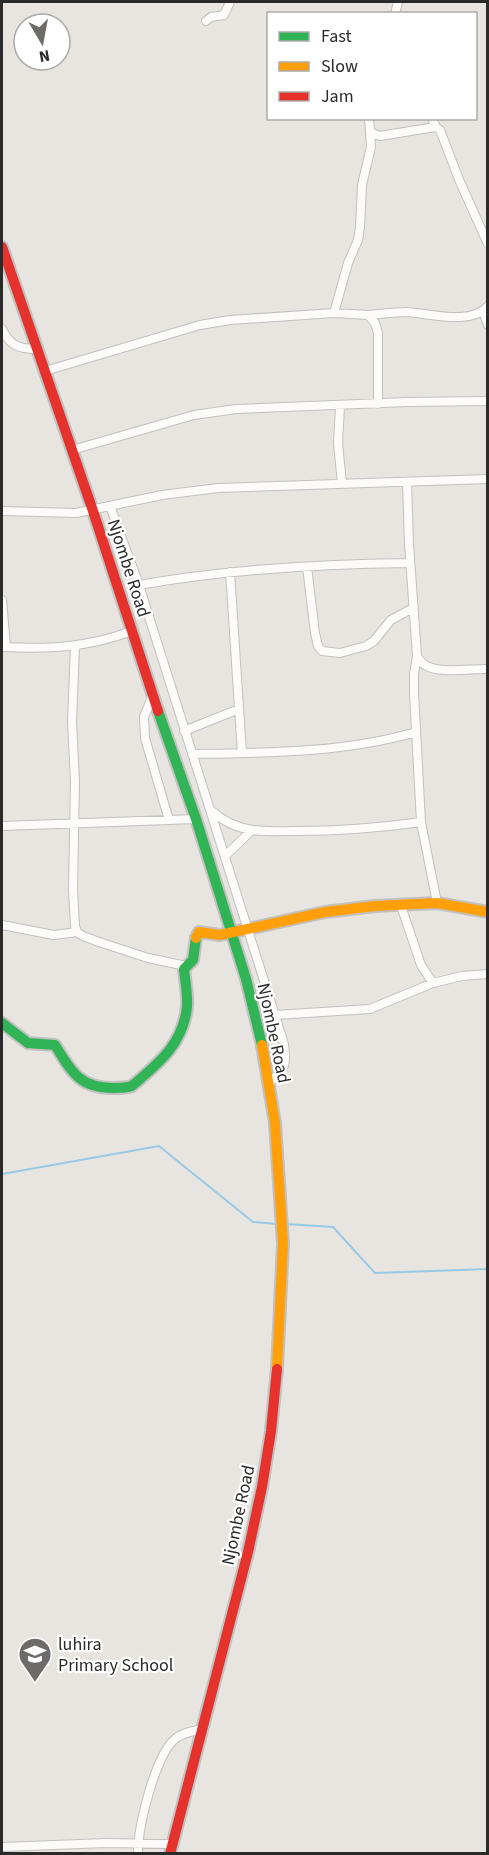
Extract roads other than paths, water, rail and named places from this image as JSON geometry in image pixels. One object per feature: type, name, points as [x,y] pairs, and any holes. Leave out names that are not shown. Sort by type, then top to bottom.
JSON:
[{"type":"main road","name":"Njombe Road","points":[[2,248],[93,511],[152,696],[196,819],[260,1033],[275,1124],[283,1243],[276,1386],[262,1487],[172,1849]]},
{"type":"main road","points":[[2,1023],[28,1043],[55,1045],[67,1065],[84,1083],[112,1088],[132,1086],[161,1061],[182,1032],[188,1005],[183,975],[186,966],[193,960],[196,936],[199,932],[220,935],[349,908],[437,903],[488,912]]},
{"type":"street","points":[[206,21],[213,16],[224,15],[230,2]]},
{"type":"street","points":[[334,313],[348,263],[358,240],[362,185],[371,153],[369,120]]},
{"type":"street","points":[[433,120],[444,135],[460,182],[488,244]]},
{"type":"street","points":[[370,132],[381,136],[436,127]]},
{"type":"street","points":[[45,371],[200,326],[251,318],[404,312],[464,317],[485,309],[488,325]]},
{"type":"street","points":[[368,315],[375,323],[378,333],[378,404]]},
{"type":"street","points":[[2,329],[5,337],[16,347],[37,349]]},
{"type":"street","points":[[72,450],[194,415],[236,409],[488,401]]},
{"type":"street","points":[[340,406],[338,443],[342,484]]},
{"type":"street","points":[[2,511],[76,513],[162,495],[218,488],[488,479]]},
{"type":"street","points":[[407,482],[417,656],[414,674],[421,822],[437,903]]},
{"type":"street","points":[[110,506],[139,585],[284,1044],[286,1059],[284,1068],[269,1083]]},
{"type":"street","points":[[139,585],[230,572],[410,563]]},
{"type":"street","points":[[307,567],[315,633],[318,646],[322,651],[340,653],[366,646],[374,641],[391,620],[413,608]]},
{"type":"street","points":[[230,572],[242,753]]},
{"type":"street","points":[[2,600],[4,647],[75,646],[109,640],[132,632]]},
{"type":"street","points":[[75,646],[72,722],[75,823],[73,890],[77,932],[141,956],[186,966]]},
{"type":"street","points":[[417,656],[420,662],[427,667],[488,669]]},
{"type":"street","points":[[152,696],[144,717],[144,727],[147,748],[168,820]]},
{"type":"street","points":[[184,731],[239,709]]},
{"type":"street","points":[[192,754],[314,749],[366,744],[416,732]]},
{"type":"street","points":[[210,809],[221,819],[252,830],[333,831],[421,822]]},
{"type":"street","points":[[2,826],[196,819]]},
{"type":"street","points":[[225,855],[252,830]]},
{"type":"street","points":[[401,906],[421,965],[433,983]]},
{"type":"street","points":[[2,925],[54,935],[77,932]]},
{"type":"street","points":[[275,1015],[370,1009],[433,983],[462,976],[488,974]]},
{"type":"street","points":[[138,1854],[144,1809],[164,1752],[182,1734],[203,1729]]},
{"type":"street","points":[[2,1847],[138,1843],[172,1849]]},
{"type":"waterway","points":[[2,1174],[159,1146],[253,1222],[277,1224]]},
{"type":"waterway","points":[[286,1224],[333,1227],[375,1273],[488,1269]]},
{"type":"place","name":"luhira Primary School","points":[[35,1683]]}]
